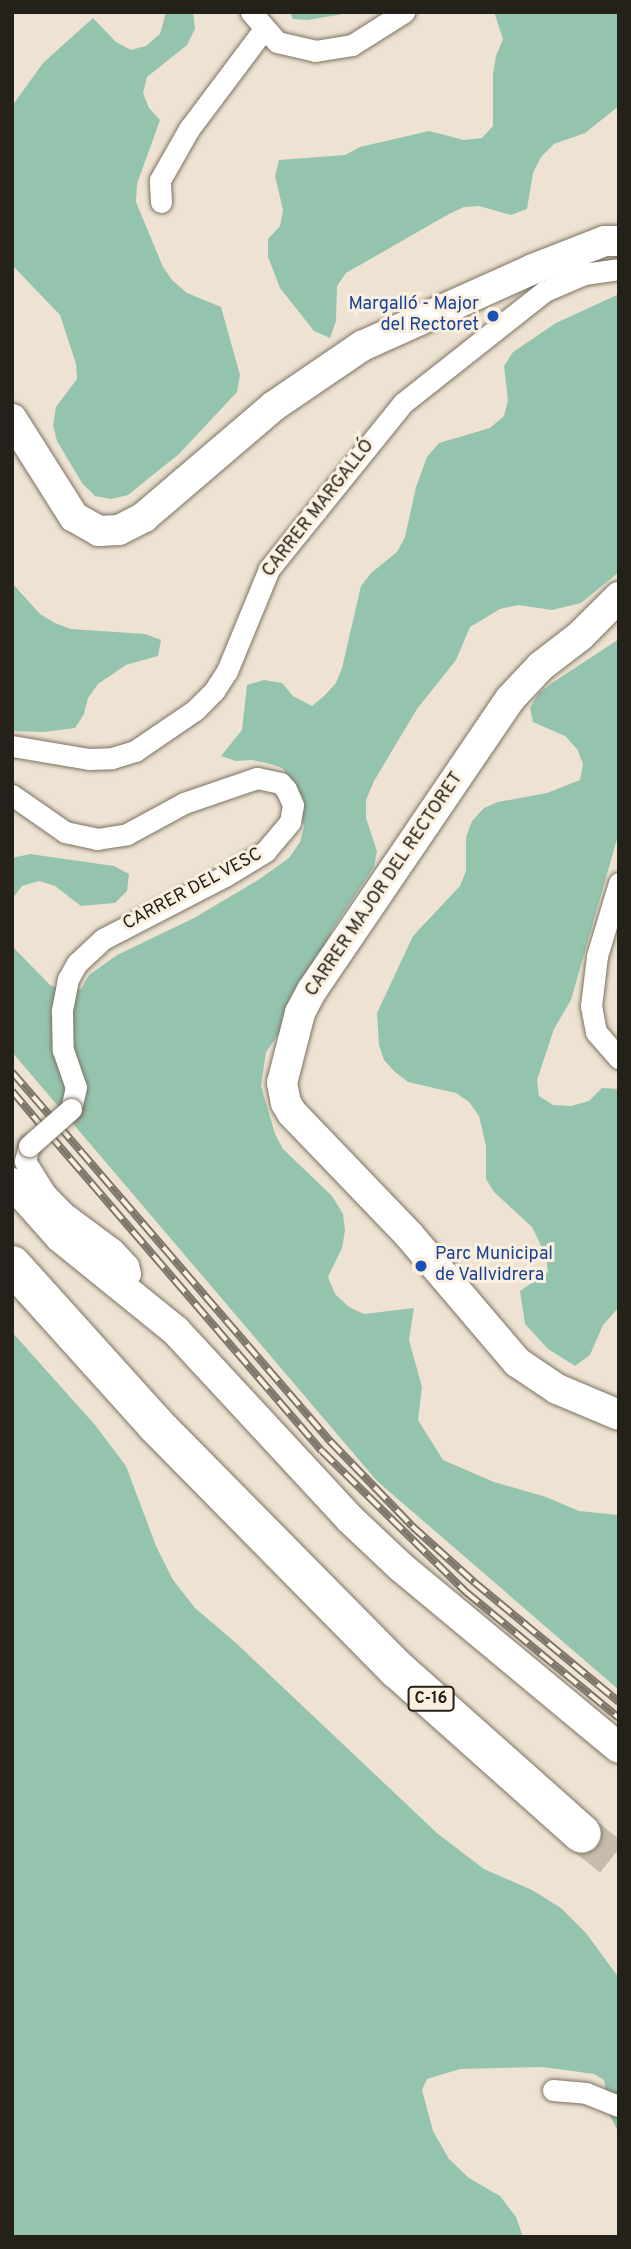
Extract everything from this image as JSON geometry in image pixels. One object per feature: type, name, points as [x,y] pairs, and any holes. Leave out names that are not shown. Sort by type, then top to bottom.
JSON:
[{"type":"highway","name":"C-16","points":[[12,1265],[155,1424],[398,1670],[582,1834]]},
{"type":"street","points":[[161,202],[160,180],[189,130],[262,23],[303,50],[340,48],[364,38],[404,12]]},
{"type":"street","points":[[12,419],[74,517],[99,531],[119,530],[144,517],[274,406],[362,346],[533,269],[605,241],[619,241]]},
{"type":"street","name":"CARRER MARGALLÓ","points":[[12,746],[89,759],[112,758],[135,751],[195,710],[214,691],[227,671],[269,569],[402,403],[545,291],[584,274],[619,270]]},
{"type":"street","name":"CARRER MAJOR DEL RECTORET","points":[[619,597],[580,636],[541,666],[510,699],[312,990],[300,1013],[282,1083],[286,1103],[292,1113],[409,1236],[517,1362],[556,1389],[619,1415]]},
{"type":"street","points":[[580,636],[619,621]]},
{"type":"street","name":"CARRER DEL VESC","points":[[12,795],[65,832],[97,839],[127,834],[184,803],[257,778],[280,783],[286,789],[293,805],[290,822],[266,851],[225,876],[103,939],[77,963],[68,979],[62,1011],[63,1050],[76,1087],[71,1109],[29,1146],[24,1156],[28,1169],[53,1203],[113,1249],[128,1265],[130,1274],[122,1285]]},
{"type":"street","points":[[619,883],[597,956],[592,1006],[596,1032],[619,1058]]},
{"type":"street","points":[[12,1183],[61,1237],[176,1331],[351,1519],[401,1567],[619,1748]]},
{"type":"street","points":[[553,2090],[586,2093],[619,2106]]},
{"type":"green space","points":[[166,12],[193,12],[195,29],[187,45],[147,77],[143,93],[149,108],[160,120],[137,184],[136,202],[163,267],[172,280],[187,293],[221,307],[240,375],[237,392],[179,454],[128,495],[111,499],[95,496],[82,483],[57,441],[53,425],[56,407],[77,379],[76,364],[60,315],[12,265],[12,106],[43,63],[93,18],[116,42],[131,50],[146,46],[160,34]]},
{"type":"green space","points":[[290,12],[355,12],[308,20],[293,19]]},
{"type":"green space","points":[[494,12],[619,12],[619,106],[585,133],[554,144],[541,157],[533,173],[527,209],[511,215],[479,206],[464,207],[449,214],[346,273],[337,286],[336,321],[330,338],[314,331],[280,288],[268,257],[268,239],[280,226],[283,210],[275,176],[279,160],[345,155],[360,147],[429,131],[464,140],[482,138],[493,126],[493,74],[503,39]]},
{"type":"green space","points":[[619,294],[619,572],[581,603],[552,610],[518,605],[500,609],[470,627],[456,660],[417,709],[374,781],[366,800],[366,818],[377,851],[374,867],[333,928],[296,1009],[266,1052],[261,1086],[275,1134],[283,1149],[332,1196],[343,1214],[345,1231],[342,1248],[328,1277],[335,1294],[349,1307],[364,1314],[414,1308],[409,1340],[422,1387],[418,1420],[443,1460],[494,1482],[546,1497],[579,1511],[619,1515],[619,1690],[377,1481],[12,1052],[12,946],[50,985],[65,991],[81,989],[89,975],[117,955],[194,918],[289,858],[300,842],[304,827],[293,781],[282,768],[221,756],[242,730],[247,685],[264,680],[282,683],[293,696],[312,706],[324,696],[336,683],[342,668],[361,586],[371,573],[397,552],[405,537],[416,487],[427,457],[439,443],[490,428],[504,416],[508,400],[504,366],[513,352],[556,323]]},
{"type":"green space","points":[[12,583],[40,614],[55,623],[71,629],[145,634],[161,640],[158,656],[126,665],[98,684],[88,698],[84,714],[75,728],[44,732],[12,731]]},
{"type":"green space","points":[[619,639],[619,832],[571,1000],[554,1029],[537,1080],[539,1096],[553,1105],[571,1106],[589,1101],[602,1088],[619,1089],[619,1307],[603,1325],[590,1355],[575,1366],[548,1349],[525,1324],[520,1291],[548,1272],[546,1256],[532,1227],[494,1192],[486,1179],[486,1146],[479,1116],[469,1102],[456,1093],[408,1082],[395,1072],[384,1060],[379,1045],[377,1013],[413,936],[460,886],[466,871],[466,837],[472,821],[484,808],[498,802],[547,793],[580,780],[583,764],[577,749],[565,736],[533,722],[530,708],[538,694],[552,683]]},
{"type":"green space","points":[[30,854],[114,866],[129,874],[127,891],[115,903],[81,906],[55,886],[39,881],[22,886],[12,899],[12,858]]},
{"type":"green space","points":[[12,1332],[95,1425],[126,1466],[156,1546],[173,1580],[195,1608],[236,1643],[438,1834],[484,1869],[532,1890],[561,1908],[586,1933],[619,1978],[619,2133],[610,2116],[604,2080],[594,2074],[543,2067],[460,2069],[427,2079],[422,2090],[433,2131],[449,2159],[469,2178],[500,2196],[516,2217],[523,2237],[12,2237]]},
{"type":"tunnel","points":[[582,1834],[619,1863]]},
{"type":"railway","points":[[12,1072],[50,1116]]},
{"type":"railway","points":[[12,1091],[40,1124]]},
{"type":"railway","points":[[59,1126],[330,1441],[412,1526],[474,1582],[619,1702]]},
{"type":"railway","points":[[49,1134],[322,1451],[466,1592],[619,1718]]},
{"type":"place","name":"Margalló - Major del Rectoret","points":[[493,316]]},
{"type":"place","name":"Parc Municipal de Vallvidrera","points":[[421,1266]]}]
